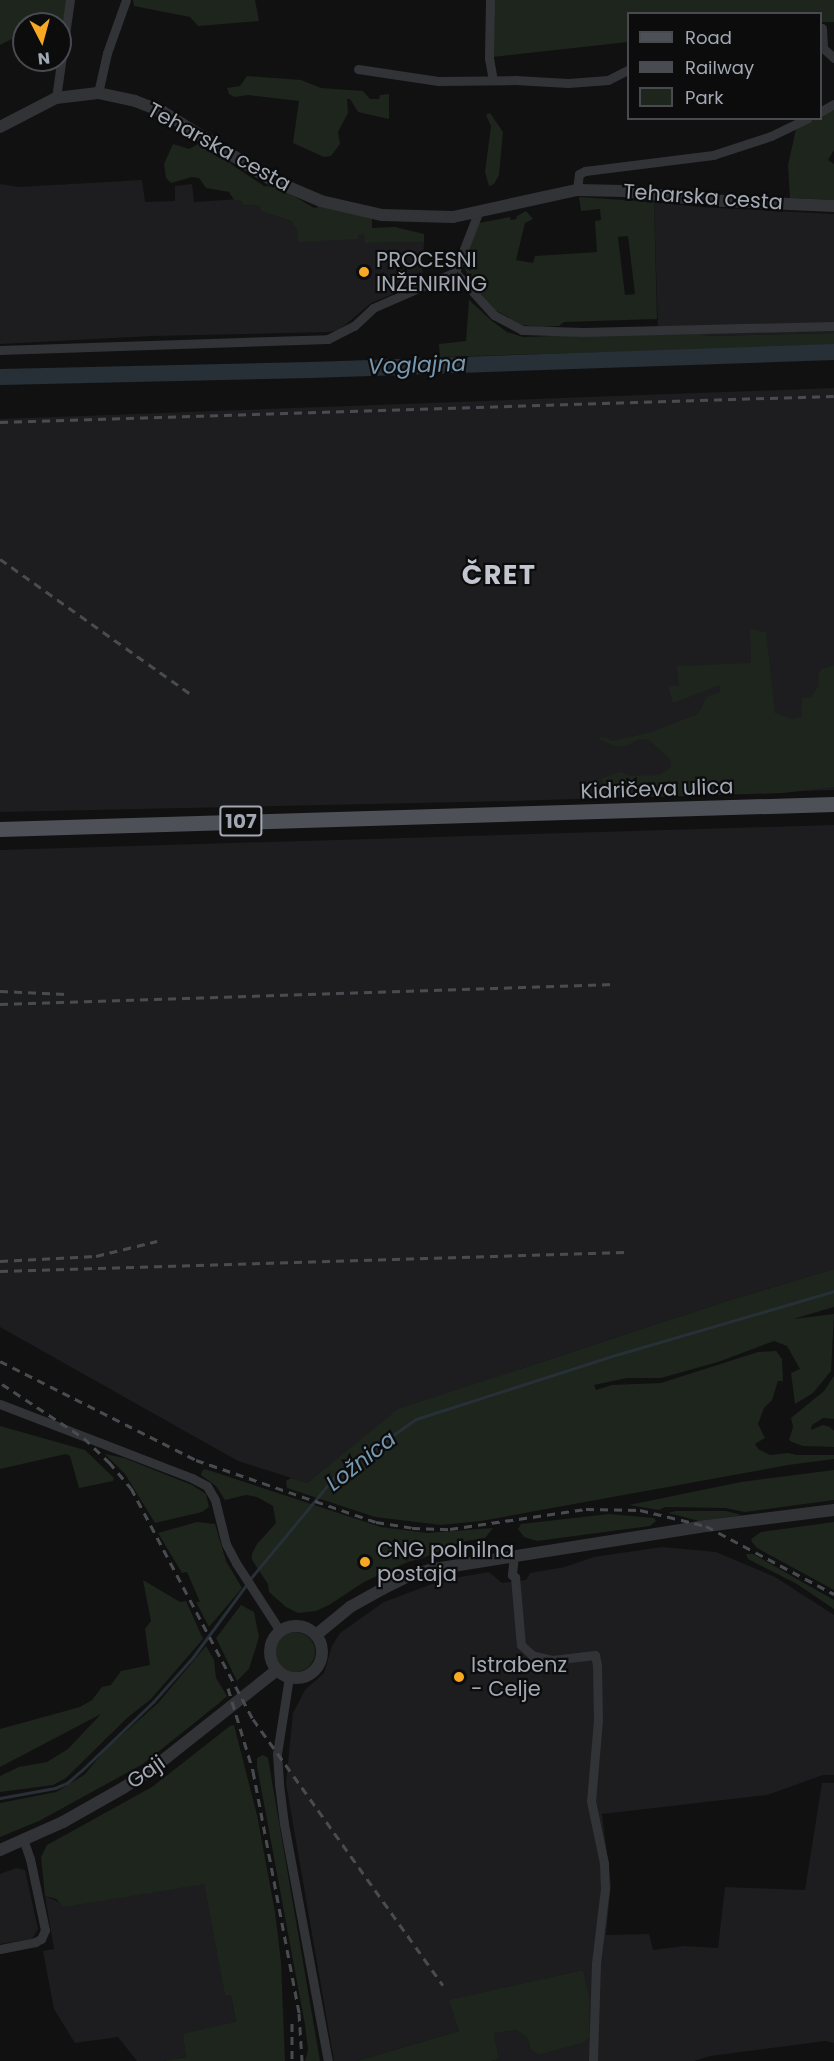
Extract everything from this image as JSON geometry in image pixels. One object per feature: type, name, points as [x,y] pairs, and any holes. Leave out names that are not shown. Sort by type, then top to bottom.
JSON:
[{"type":"main road","name":"Kidričeva ulica","points":[[0,829],[834,804]]},
{"type":"street","points":[[56,98],[70,0]]},
{"type":"street","points":[[98,93],[106,52],[126,0]]},
{"type":"street","points":[[490,0],[489,58],[493,80]]},
{"type":"street","points":[[822,38],[823,48],[834,58]]},
{"type":"street","points":[[358,69],[438,81],[591,83],[608,80],[627,70]]},
{"type":"street","name":"Teharska cesta","points":[[0,127],[56,98],[98,93],[135,100],[163,112],[272,180],[321,201],[382,214],[418,217],[478,213],[577,190],[623,191],[703,200],[834,206]]},
{"type":"street","points":[[577,190],[579,174],[585,171],[713,155],[771,136],[804,120]]},
{"type":"street","points":[[0,350],[328,339],[354,326],[373,308],[455,272],[478,213]]},
{"type":"street","points":[[455,272],[494,315],[522,330],[583,332],[694,327],[834,326]]},
{"type":"street","points":[[0,1404],[192,1478],[207,1486],[215,1500],[226,1544],[280,1631]]},
{"type":"street","points":[[316,1635],[350,1607],[406,1577],[514,1555],[834,1510]]},
{"type":"street","points":[[514,1555],[512,1575],[515,1577],[521,1645],[532,1655],[552,1660],[595,1655],[598,1720],[591,1801],[604,1863],[606,1888],[596,1964],[593,2061]]},
{"type":"street","points":[[299,1626],[316,1635],[321,1654],[316,1668],[303,1677],[289,1677],[277,1670],[270,1655],[271,1646],[280,1631],[299,1626]]},
{"type":"street","name":"Gaji","points":[[0,1850],[94,1806],[142,1775],[277,1670]]},
{"type":"street","points":[[289,1677],[277,1754],[279,1784],[284,1824],[328,2061]]},
{"type":"street","points":[[0,1948],[35,1942],[41,1939],[45,1930],[30,1859],[23,1839]]},
{"type":"shaded area","points":[[142,180],[145,202],[175,201],[175,186],[192,184],[194,202],[240,199],[243,205],[260,206],[262,211],[291,221],[297,230],[364,234],[366,243],[424,242],[422,282],[371,303],[339,330],[329,332],[152,336],[0,344],[0,184],[19,187]]},
{"type":"shaded area","points":[[654,202],[701,207],[834,214],[834,333],[706,336],[697,331],[658,332]]},
{"type":"shaded area","points":[[834,388],[834,790],[515,801],[0,812],[0,419]]},
{"type":"shaded area","points":[[834,825],[834,1269],[727,1301],[399,1409],[307,1483],[238,1461],[0,1327],[0,850]]},
{"type":"shaded area","points":[[662,1547],[716,1552],[775,1577],[834,1615],[834,1775],[823,1775],[767,1795],[602,1814],[611,1885],[606,1935],[649,1934],[653,1950],[684,1946],[718,1948],[725,1887],[805,1890],[822,1783],[834,1783],[834,2043],[825,2041],[710,2056],[694,2061],[491,2061],[499,2059],[494,2033],[517,2030],[527,2038],[531,2050],[538,2055],[587,2040],[589,1997],[583,1970],[450,2000],[459,2031],[357,2061],[334,2061],[286,1783],[293,1713],[305,1690],[324,1673],[332,1646],[340,1633],[384,1602],[443,1580],[489,1572],[502,1583],[526,1580],[530,1573],[565,1567],[594,1557]]},
{"type":"shaded area","points":[[16,1868],[25,1870],[38,1929],[32,1939],[0,1944],[0,1874]]},
{"type":"shaded area","points":[[204,1883],[225,1994],[231,1996],[236,2023],[185,2033],[183,2036],[186,2057],[163,2061],[137,2061],[118,2037],[75,2043],[54,2009],[43,1951],[54,1949],[45,1896],[61,1903]]},
{"type":"green space","points":[[0,0],[68,0],[66,12],[12,12],[12,39],[0,45]]},
{"type":"green space","points":[[133,0],[255,0],[259,21],[198,26],[190,17],[134,6]]},
{"type":"green space","points":[[494,0],[834,0],[834,22],[822,22],[822,12],[627,12],[627,42],[493,57]]},
{"type":"green space","points":[[247,76],[301,80],[321,88],[363,91],[370,99],[379,99],[380,95],[389,94],[389,119],[358,112],[350,99],[347,99],[348,113],[338,132],[340,144],[331,156],[324,157],[293,143],[299,101],[248,95],[234,97],[229,94],[227,88],[240,86]]},
{"type":"green space","points":[[834,110],[834,150],[828,160],[834,164],[834,200],[790,198],[788,165],[796,129],[814,120],[822,120],[822,116]]},
{"type":"green space","points":[[490,113],[503,132],[499,175],[494,184],[489,186],[485,172],[491,126],[486,115]]},
{"type":"green space","points":[[202,142],[229,158],[231,164],[264,186],[276,187],[314,208],[323,206],[372,218],[372,228],[395,227],[424,234],[424,242],[365,243],[364,234],[358,235],[358,239],[298,242],[297,230],[291,221],[261,211],[260,206],[243,205],[240,200],[234,200],[229,192],[206,188],[199,178],[192,177],[171,183],[166,178],[164,164],[173,144],[189,149]]},
{"type":"green space","points":[[579,197],[654,202],[657,319],[564,322],[559,326],[540,327],[522,325],[495,310],[468,278],[463,260],[479,223],[510,217],[511,220],[516,219],[526,211],[533,219],[525,223],[516,260],[533,263],[535,256],[597,252],[595,221],[601,220],[600,209],[581,211]],"holes":[[[628,236],[635,294],[625,295],[618,237]]]},
{"type":"green space","points":[[469,300],[507,332],[523,337],[697,331],[706,336],[834,333],[834,346],[440,357],[439,344],[466,341]]},
{"type":"green space","points":[[750,629],[766,632],[775,713],[792,719],[802,717],[802,698],[811,697],[819,685],[818,674],[822,669],[834,665],[834,787],[783,793],[657,797],[622,794],[605,785],[601,779],[619,772],[631,776],[659,775],[670,768],[671,760],[649,740],[640,739],[617,747],[597,738],[607,738],[612,741],[648,733],[698,714],[707,697],[720,692],[720,685],[673,703],[668,686],[679,686],[677,666],[751,663]]},
{"type":"green space","points":[[834,1269],[834,1307],[793,1319],[834,1314],[831,1371],[813,1393],[795,1404],[791,1373],[800,1369],[787,1346],[774,1341],[718,1362],[661,1378],[627,1378],[594,1385],[596,1390],[612,1385],[661,1383],[758,1352],[776,1351],[782,1359],[783,1381],[778,1381],[772,1400],[764,1408],[758,1424],[765,1438],[755,1444],[758,1449],[770,1455],[788,1453],[834,1455],[834,1459],[788,1465],[481,1521],[441,1525],[375,1517],[287,1488],[286,1481],[291,1478],[307,1483],[398,1409],[727,1301]]},
{"type":"green space","points":[[834,1376],[834,1419],[823,1418],[812,1425],[811,1430],[823,1425],[830,1427],[834,1431],[834,1447],[803,1446],[789,1440],[793,1427],[791,1418],[824,1391]]},
{"type":"green space","points":[[0,1426],[85,1450],[114,1478],[113,1481],[79,1488],[70,1456],[66,1454],[0,1469]]},
{"type":"green space","points":[[105,1454],[124,1458],[192,1485],[206,1494],[209,1507],[202,1512],[155,1523],[125,1474]]},
{"type":"green space","points":[[205,1469],[381,1527],[427,1533],[493,1528],[485,1538],[460,1542],[408,1562],[364,1582],[329,1605],[316,1611],[298,1613],[286,1607],[269,1592],[268,1584],[252,1560],[257,1544],[276,1523],[273,1506],[257,1497],[246,1495],[225,1500],[216,1486],[201,1475]]},
{"type":"green space","points":[[834,1470],[834,1500],[745,1512],[725,1508],[665,1507],[659,1510],[629,1505],[741,1482]]},
{"type":"green space","points":[[726,1511],[742,1515],[699,1521],[668,1513]]},
{"type":"green space","points":[[609,1514],[654,1518],[656,1521],[650,1526],[537,1541],[524,1537],[518,1529],[521,1524]]},
{"type":"green space","points":[[197,1522],[215,1524],[226,1561],[242,1588],[209,1627],[196,1602],[200,1602],[187,1572],[182,1573],[158,1533]]},
{"type":"green space","points":[[834,1522],[834,1590],[757,1548],[751,1539],[761,1532]]},
{"type":"green space","points":[[746,1554],[753,1554],[834,1600],[834,1609],[797,1584],[748,1559]]},
{"type":"green space","points":[[143,1580],[180,1602],[186,1601],[203,1639],[151,1699],[127,1718],[66,1778],[53,1785],[0,1792],[0,1776],[19,1767],[47,1762],[68,1749],[101,1714],[0,1767],[0,1729],[80,1707],[92,1700],[102,1687],[111,1685],[121,1671],[150,1665],[145,1629],[151,1621]]},
{"type":"green space","points":[[241,1605],[254,1612],[259,1637],[249,1669],[237,1681],[216,1638]]},
{"type":"green space","points":[[295,1632],[309,1638],[315,1652],[309,1666],[295,1672],[281,1666],[275,1652],[281,1638]]},
{"type":"green space","points":[[206,1646],[214,1660],[216,1678],[227,1696],[143,1764],[39,1821],[0,1837],[0,1803],[56,1792],[84,1775],[105,1750],[158,1703]]},
{"type":"green space","points":[[234,1725],[257,1815],[275,1912],[281,1962],[285,2061],[163,2061],[186,2057],[183,2036],[185,2033],[236,2022],[231,1996],[225,1995],[204,1884],[64,1907],[56,1899],[45,1896],[41,1857],[47,1845],[152,1787]]},
{"type":"green space","points":[[263,1755],[268,1758],[320,2061],[305,2061],[308,2050],[305,2025],[257,1766],[257,1758]]},
{"type":"green space","points":[[583,1970],[589,1996],[589,2037],[585,2042],[538,2055],[531,2050],[527,2038],[517,2030],[494,2033],[499,2059],[491,2061],[357,2061],[459,2031],[449,2000]]},
{"type":"waterway","name":"Voglajna","points":[[0,377],[311,370],[834,352]]},
{"type":"waterway","name":"Ložnica","points":[[250,1579],[336,1475],[416,1419],[619,1354],[834,1291]]},
{"type":"waterway","name":"Ložnica","points":[[0,1798],[55,1788],[67,1783],[81,1771],[153,1702],[193,1657],[246,1585]]},
{"type":"railway","points":[[0,422],[834,396]]},
{"type":"railway","points":[[0,559],[191,694]]},
{"type":"railway","points":[[0,1004],[615,984]]},
{"type":"railway","points":[[0,991],[66,994]]},
{"type":"railway","points":[[0,1261],[96,1256],[157,1241]]},
{"type":"railway","points":[[0,1271],[625,1252]]},
{"type":"railway","points":[[0,1361],[196,1460],[376,1522],[412,1528],[450,1529],[586,1509],[640,1510],[706,1526],[834,1594]]},
{"type":"railway","points":[[2,1384],[84,1438],[131,1488],[253,1719],[443,1985]]},
{"type":"railway","points":[[228,1688],[253,1771],[299,2013],[302,2061]]},
{"type":"railway","points":[[292,2023],[292,2061]]},
{"type":"place","name":"PROCESNI INŽENIRING","points":[[364,272]]},
{"type":"place","name":"CNG polnilna postaja","points":[[365,1562]]},
{"type":"place","name":"Istrabenz - Celje","points":[[459,1677]]},
{"type":"district","name":"ČRET","points":[[499,575]]}]
